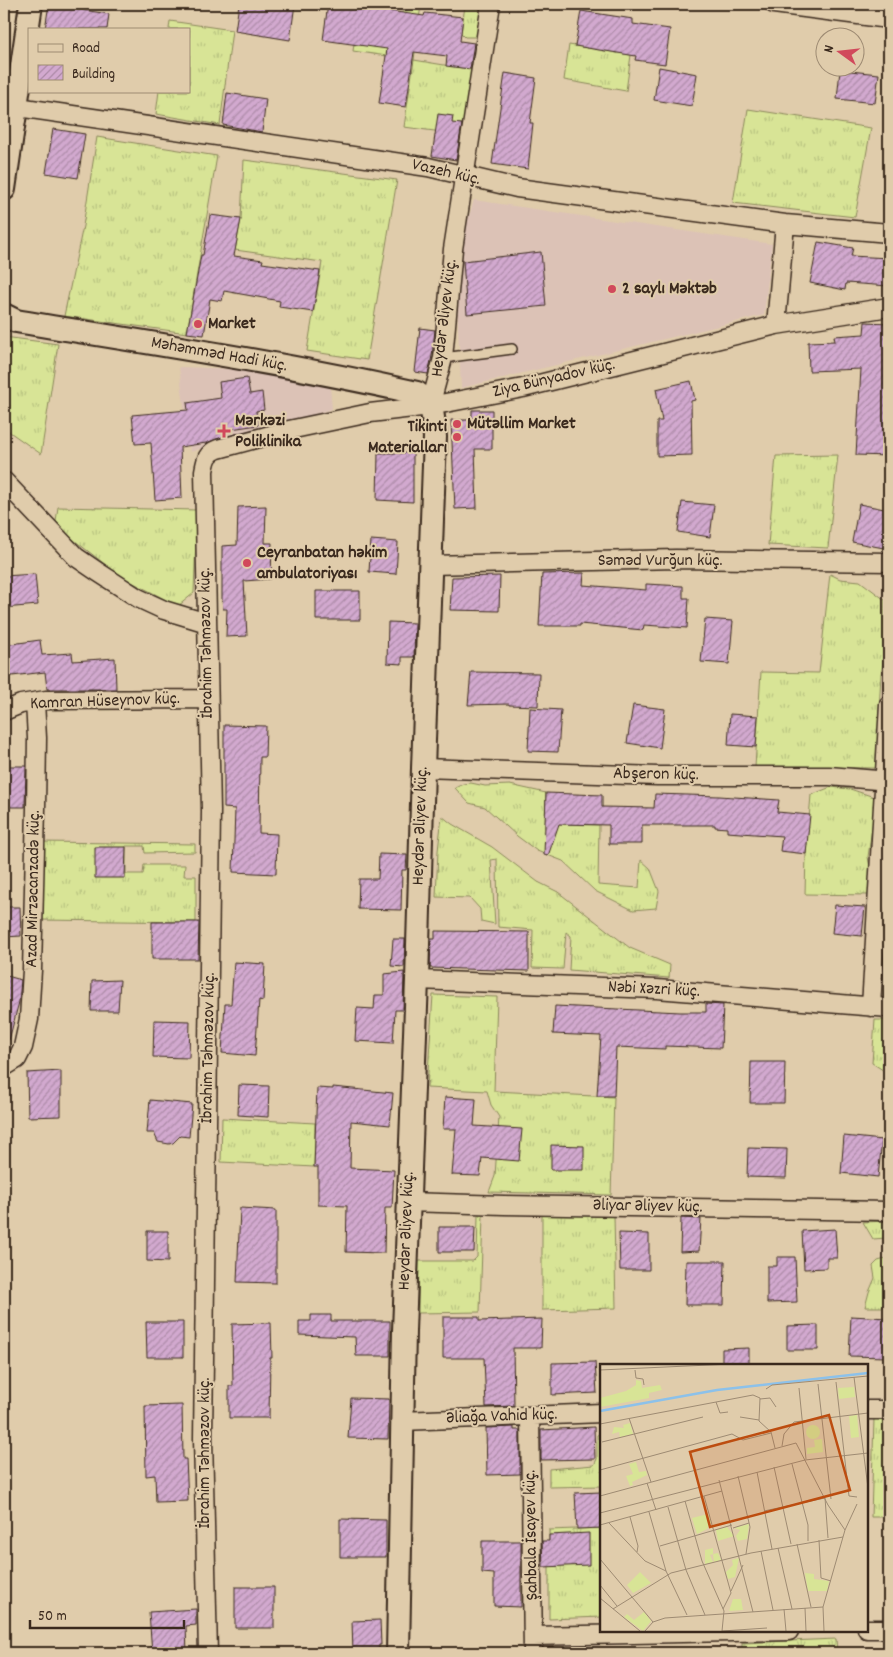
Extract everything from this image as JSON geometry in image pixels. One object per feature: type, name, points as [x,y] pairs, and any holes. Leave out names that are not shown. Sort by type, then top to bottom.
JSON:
[{"type":"street","points":[[4,189],[10,106],[31,4]]},
{"type":"street","name":"Heydər Əliyev küç.","points":[[398,1653],[407,1202],[417,980],[435,437],[430,406],[442,358],[453,249],[491,4]]},
{"type":"street","points":[[774,4],[889,19]]},
{"type":"street","name":"Vazeh küç.","points":[[10,106],[418,165],[517,188],[785,224],[889,233]]},
{"type":"street","points":[[776,325],[785,224]]},
{"type":"street","name":"Ziya Bünyadov küç.","points":[[218,449],[289,430],[351,417],[430,406],[523,388],[776,325],[889,307]]},
{"type":"street","name":"Məhəmməd Hadi küç.","points":[[4,315],[16,321],[279,364],[349,378],[416,393],[425,398],[430,406]]},
{"type":"street","name":"İbrahim Təhməzov küç.","points":[[208,1653],[203,1438],[211,840],[204,471],[206,458],[218,449]]},
{"type":"street","points":[[4,481],[76,556],[98,572],[138,598],[164,610],[207,623]]},
{"type":"street","name":"Səməd Vurğun küç.","points":[[430,565],[676,560],[889,562]]},
{"type":"street","name":"Kamran Hüseynov küç.","points":[[4,711],[21,704],[35,702],[208,699]]},
{"type":"street","name":"Azad Mirzəcanzadə küç.","points":[[4,1067],[17,1059],[23,1047],[29,1019],[36,808],[37,738],[35,702]]},
{"type":"street","points":[[871,1007],[887,781],[889,705]]},
{"type":"street","name":"Abşeron küç.","points":[[423,768],[657,776],[829,776],[887,781]]},
{"type":"street","name":"Nəbi Xəzri küç.","points":[[417,980],[657,989],[889,1008]]},
{"type":"street","name":"Əliyar Əliyev küç.","points":[[407,1202],[889,1211]]},
{"type":"street","points":[[868,1410],[889,1410]]},
{"type":"street","name":"Əliağa Vahid küç.","points":[[402,1421],[600,1413]]},
{"type":"street","name":"Şahbala İsayev küç.","points":[[530,1416],[533,1653]]},
{"type":"street","points":[[868,1629],[889,1629]]},
{"type":"street","points":[[533,1636],[738,1632]]},
{"type":"lane","points":[[442,358],[512,349]]},
{"type":"shaded area","name":"2 saylı Məktəb","points":[[474,200],[772,244],[764,315],[461,388],[455,262]]},
{"type":"shaded area","name":"Mərkəzi Poliklinika","points":[[179,367],[238,369],[330,387],[332,409],[190,452]]},
{"type":"green space","points":[[413,4],[421,4],[414,60],[353,51],[359,6],[400,13],[412,8]]},
{"type":"green space","points":[[458,4],[483,4],[478,37],[465,37],[461,33],[465,6]]},
{"type":"green space","points":[[170,21],[232,30],[220,125],[156,114],[159,92],[190,92],[190,28],[169,28]]},
{"type":"green space","points":[[569,45],[631,55],[626,91],[564,80]]},
{"type":"green space","points":[[414,60],[474,70],[465,135],[404,127]]},
{"type":"green space","points":[[748,109],[871,128],[855,217],[733,203]]},
{"type":"green space","points":[[97,137],[217,156],[187,333],[64,316],[83,226]]},
{"type":"green space","points":[[244,160],[397,180],[367,360],[307,351],[322,262],[235,250],[241,219]]},
{"type":"green space","points":[[4,337],[58,344],[41,454],[4,428]]},
{"type":"green space","points":[[838,455],[828,548],[768,545],[776,456]]},
{"type":"green space","points":[[58,507],[197,510],[194,593],[178,606],[120,576],[61,530],[56,521]]},
{"type":"green space","points":[[830,574],[840,579],[860,581],[885,600],[885,647],[881,674],[876,768],[755,767],[761,672],[819,673]]},
{"type":"green space","points":[[471,783],[485,786],[510,785],[546,793],[545,828],[559,824],[599,825],[598,885],[639,888],[641,860],[650,868],[659,891],[656,908],[633,910],[595,891],[563,861],[537,851],[485,807],[469,803],[455,788]]},
{"type":"green space","points":[[831,787],[850,789],[874,797],[874,813],[868,857],[872,878],[868,895],[805,894],[811,795]]},
{"type":"green space","points":[[442,816],[452,824],[492,847],[538,882],[558,892],[630,948],[670,965],[669,978],[569,970],[571,936],[566,932],[563,969],[532,968],[533,930],[498,927],[497,859],[491,860],[495,924],[481,921],[480,909],[470,898],[436,897]]},
{"type":"green space","points":[[42,842],[195,844],[195,852],[145,853],[144,846],[126,846],[126,874],[143,874],[144,865],[185,865],[184,876],[196,876],[196,922],[41,920]]},
{"type":"green space","points":[[433,995],[497,997],[494,1091],[614,1097],[611,1195],[489,1192],[495,1176],[499,1117],[491,1105],[487,1091],[427,1088]]},
{"type":"green space","points":[[875,1020],[889,1020],[889,1074],[872,1063]]},
{"type":"green space","points":[[889,1111],[889,1197],[885,1196]]},
{"type":"green space","points":[[222,1118],[315,1123],[314,1167],[221,1162]]},
{"type":"green space","points":[[478,1215],[483,1215],[480,1312],[418,1313],[419,1261],[473,1261],[477,1257]]},
{"type":"green space","points":[[542,1215],[614,1216],[616,1308],[542,1310]]},
{"type":"green space","points":[[889,1221],[889,1240],[886,1238],[873,1239],[863,1222]]},
{"type":"green space","points":[[889,1258],[889,1307],[865,1307],[875,1278],[873,1266],[878,1261]]},
{"type":"green space","points":[[874,1419],[889,1419],[889,1517],[871,1517]]},
{"type":"green space","points":[[600,1434],[600,1486],[549,1487],[549,1469],[594,1465],[597,1459],[597,1435]]},
{"type":"green space","points":[[600,1528],[600,1617],[549,1619],[549,1530]]},
{"type":"green space","points":[[836,1639],[837,1653],[742,1653],[742,1643]]},
{"type":"building","points":[[49,4],[84,4],[83,10],[109,14],[107,28],[45,28]]},
{"type":"building","points":[[239,4],[295,4],[290,40],[235,31]]},
{"type":"building","points":[[328,4],[424,16],[425,13],[463,17],[460,41],[474,43],[470,69],[446,66],[447,56],[414,52],[406,107],[379,103],[387,49],[323,40]]},
{"type":"building","points":[[581,11],[633,19],[633,24],[670,29],[665,64],[635,60],[636,56],[575,46]]},
{"type":"building","points":[[659,67],[697,74],[692,106],[654,100]]},
{"type":"building","points":[[505,73],[536,78],[530,123],[533,123],[528,169],[492,164]]},
{"type":"building","points":[[866,73],[879,74],[875,103],[837,99],[839,78],[866,78]]},
{"type":"building","points":[[227,93],[266,99],[262,132],[223,125]]},
{"type":"building","points":[[438,114],[453,116],[452,123],[462,124],[456,160],[432,156]]},
{"type":"building","points":[[53,129],[85,134],[78,178],[46,173]]},
{"type":"building","points":[[210,215],[241,219],[234,256],[263,260],[262,263],[320,271],[313,312],[279,307],[280,301],[224,291],[222,301],[210,299],[204,335],[187,333]]},
{"type":"building","points":[[818,242],[853,248],[851,256],[889,258],[889,286],[846,283],[845,290],[810,283]]},
{"type":"building","points":[[541,252],[546,306],[467,314],[463,261]]},
{"type":"building","points":[[865,322],[889,323],[889,456],[856,455],[861,369],[809,371],[808,342],[835,341],[834,336],[864,334]]},
{"type":"building","points":[[420,328],[435,330],[428,374],[415,372]]},
{"type":"building","points":[[247,378],[250,394],[262,392],[264,410],[256,411],[258,425],[224,430],[225,436],[206,443],[180,447],[182,498],[155,500],[151,443],[135,444],[132,415],[188,410],[187,403],[221,398],[219,382]]},
{"type":"building","points":[[691,381],[695,400],[691,401],[692,455],[657,456],[657,421],[662,421],[656,389]]},
{"type":"building","points":[[472,410],[492,410],[492,449],[475,449],[477,508],[455,509],[451,420],[472,420]]},
{"type":"building","points":[[378,453],[413,453],[413,502],[377,500]]},
{"type":"building","points":[[682,502],[714,505],[710,537],[678,532]]},
{"type":"building","points":[[859,504],[889,510],[889,549],[852,542]]},
{"type":"building","points":[[266,506],[265,543],[272,543],[271,579],[244,581],[247,636],[226,637],[227,609],[223,609],[222,599],[222,546],[237,545],[238,507]]},
{"type":"building","points":[[371,540],[398,542],[396,574],[369,572]]},
{"type":"building","points":[[584,573],[583,585],[646,590],[646,584],[683,586],[683,598],[689,598],[687,628],[644,625],[643,630],[580,624],[580,626],[539,626],[542,574]]},
{"type":"building","points":[[35,574],[38,605],[4,608],[4,576]]},
{"type":"building","points":[[500,576],[499,611],[450,610],[452,577]]},
{"type":"building","points":[[316,591],[360,591],[360,620],[316,620]]},
{"type":"building","points":[[705,619],[733,621],[729,664],[701,662]]},
{"type":"building","points":[[388,622],[415,623],[414,657],[402,657],[402,664],[387,663]]},
{"type":"building","points":[[40,640],[42,655],[72,653],[73,661],[115,658],[116,689],[47,689],[45,672],[4,677],[4,645]]},
{"type":"building","points":[[471,672],[539,673],[538,706],[509,704],[468,705]]},
{"type":"building","points":[[633,705],[665,709],[660,748],[627,743]]},
{"type":"building","points":[[530,708],[561,710],[558,752],[528,751]]},
{"type":"building","points":[[730,714],[758,716],[756,747],[728,745]]},
{"type":"building","points":[[224,725],[266,726],[265,757],[260,757],[259,833],[277,834],[276,874],[233,872],[235,809],[224,808]]},
{"type":"building","points":[[4,766],[26,766],[25,807],[4,807]]},
{"type":"building","points":[[546,793],[602,795],[602,807],[654,808],[655,794],[779,800],[777,812],[810,815],[806,854],[780,851],[782,836],[727,832],[727,828],[715,827],[715,825],[642,825],[642,844],[609,844],[609,825],[559,824],[548,856],[544,855]]},
{"type":"building","points":[[95,847],[126,847],[125,878],[95,878]]},
{"type":"building","points":[[379,854],[407,855],[406,870],[402,870],[401,910],[358,909],[359,879],[378,879]]},
{"type":"building","points":[[835,905],[865,907],[862,936],[832,933]]},
{"type":"building","points":[[4,907],[20,907],[21,936],[4,937]]},
{"type":"building","points":[[152,922],[199,922],[198,959],[152,959]]},
{"type":"building","points":[[435,931],[529,932],[529,971],[430,968],[431,939],[435,939]]},
{"type":"building","points":[[393,939],[405,939],[404,967],[391,966]]},
{"type":"building","points":[[234,962],[265,964],[263,1001],[259,1000],[255,1056],[222,1053],[225,1004],[231,1004]]},
{"type":"building","points":[[404,972],[403,1010],[395,1010],[393,1043],[355,1041],[357,1008],[374,1009],[375,995],[384,995],[384,974]]},
{"type":"building","points":[[4,975],[21,980],[19,1002],[9,1040],[4,1040]]},
{"type":"building","points":[[120,980],[118,1011],[91,1011],[92,981]]},
{"type":"building","points":[[706,1004],[723,1005],[721,1048],[665,1046],[665,1049],[616,1047],[614,1096],[597,1096],[601,1036],[553,1034],[555,1006],[706,1012]]},
{"type":"building","points":[[154,1020],[190,1021],[189,1058],[153,1057]]},
{"type":"building","points":[[751,1062],[785,1062],[784,1103],[750,1103]]},
{"type":"building","points":[[61,1071],[61,1116],[28,1117],[27,1073]]},
{"type":"building","points":[[239,1085],[269,1086],[268,1117],[238,1115]]},
{"type":"building","points":[[333,1087],[393,1093],[390,1125],[351,1121],[350,1168],[394,1170],[392,1208],[385,1208],[384,1253],[346,1252],[347,1206],[318,1205],[318,1167],[314,1167],[317,1088],[333,1089]]},
{"type":"building","points":[[445,1097],[476,1099],[474,1126],[522,1129],[519,1161],[482,1158],[480,1176],[452,1175],[456,1129],[443,1129]]},
{"type":"building","points":[[150,1100],[192,1104],[189,1137],[180,1136],[173,1143],[169,1144],[158,1142],[154,1133],[147,1133]]},
{"type":"building","points":[[844,1136],[882,1140],[878,1177],[841,1173]]},
{"type":"building","points":[[551,1145],[584,1146],[584,1170],[551,1170]]},
{"type":"building","points":[[748,1148],[787,1149],[786,1178],[747,1177]]},
{"type":"building","points":[[240,1208],[276,1210],[276,1283],[237,1282]]},
{"type":"building","points":[[681,1218],[701,1219],[699,1251],[680,1252]]},
{"type":"building","points":[[439,1227],[475,1227],[474,1252],[439,1252]]},
{"type":"building","points":[[835,1229],[837,1258],[827,1258],[827,1268],[804,1269],[802,1231]]},
{"type":"building","points":[[147,1231],[168,1231],[168,1262],[147,1261]]},
{"type":"building","points":[[619,1233],[649,1234],[649,1270],[620,1270]]},
{"type":"building","points":[[777,1257],[795,1257],[797,1302],[767,1303],[767,1266],[777,1266]]},
{"type":"building","points":[[686,1261],[725,1261],[724,1305],[685,1305]]},
{"type":"building","points":[[311,1315],[331,1315],[331,1321],[390,1321],[390,1356],[356,1356],[355,1337],[299,1335],[299,1321],[311,1321]]},
{"type":"building","points":[[851,1316],[888,1318],[886,1357],[849,1356]]},
{"type":"building","points":[[443,1317],[479,1317],[479,1321],[542,1319],[541,1348],[513,1348],[514,1406],[486,1407],[484,1358],[443,1358]]},
{"type":"building","points":[[146,1322],[183,1322],[183,1357],[147,1357]]},
{"type":"building","points":[[271,1323],[272,1358],[270,1358],[269,1418],[229,1418],[229,1386],[233,1386],[232,1324]]},
{"type":"building","points":[[818,1325],[818,1350],[787,1350],[787,1326]]},
{"type":"building","points":[[749,1348],[749,1364],[722,1364],[722,1349]]},
{"type":"building","points":[[595,1362],[597,1393],[552,1395],[552,1363]]},
{"type":"building","points":[[351,1398],[389,1399],[388,1439],[348,1438]]},
{"type":"building","points":[[182,1405],[183,1459],[186,1459],[188,1501],[156,1502],[155,1475],[146,1476],[145,1406]]},
{"type":"building","points":[[514,1427],[514,1430],[520,1430],[520,1474],[487,1475],[486,1428]]},
{"type":"building","points":[[594,1427],[595,1459],[541,1460],[541,1430]]},
{"type":"building","points":[[600,1492],[600,1528],[577,1529],[575,1493]]},
{"type":"building","points":[[340,1519],[386,1520],[386,1557],[340,1557]]},
{"type":"building","points":[[589,1533],[589,1565],[543,1567],[542,1541],[549,1541],[549,1535]]},
{"type":"building","points":[[482,1541],[521,1541],[521,1607],[494,1606],[494,1574],[482,1573]]},
{"type":"building","points":[[235,1587],[274,1587],[274,1628],[235,1628]]},
{"type":"building","points":[[196,1609],[196,1625],[186,1626],[187,1653],[152,1653],[149,1612]]},
{"type":"building","points":[[380,1620],[381,1645],[379,1645],[379,1653],[353,1653],[352,1621]]},
{"type":"place","name":"2 saylı Məktəb","points":[[612,289]]},
{"type":"place","name":"Market","points":[[198,324]]},
{"type":"place","name":"Mütəllim Market","points":[[457,424]]},
{"type":"place","name":"Mərkəzi Poliklinika","points":[[224,431]]},
{"type":"place","name":"Tikinti Materialları","points":[[457,437]]},
{"type":"place","name":"Ceyranbatan həkim ambulatoriyası","points":[[247,563]]}]
